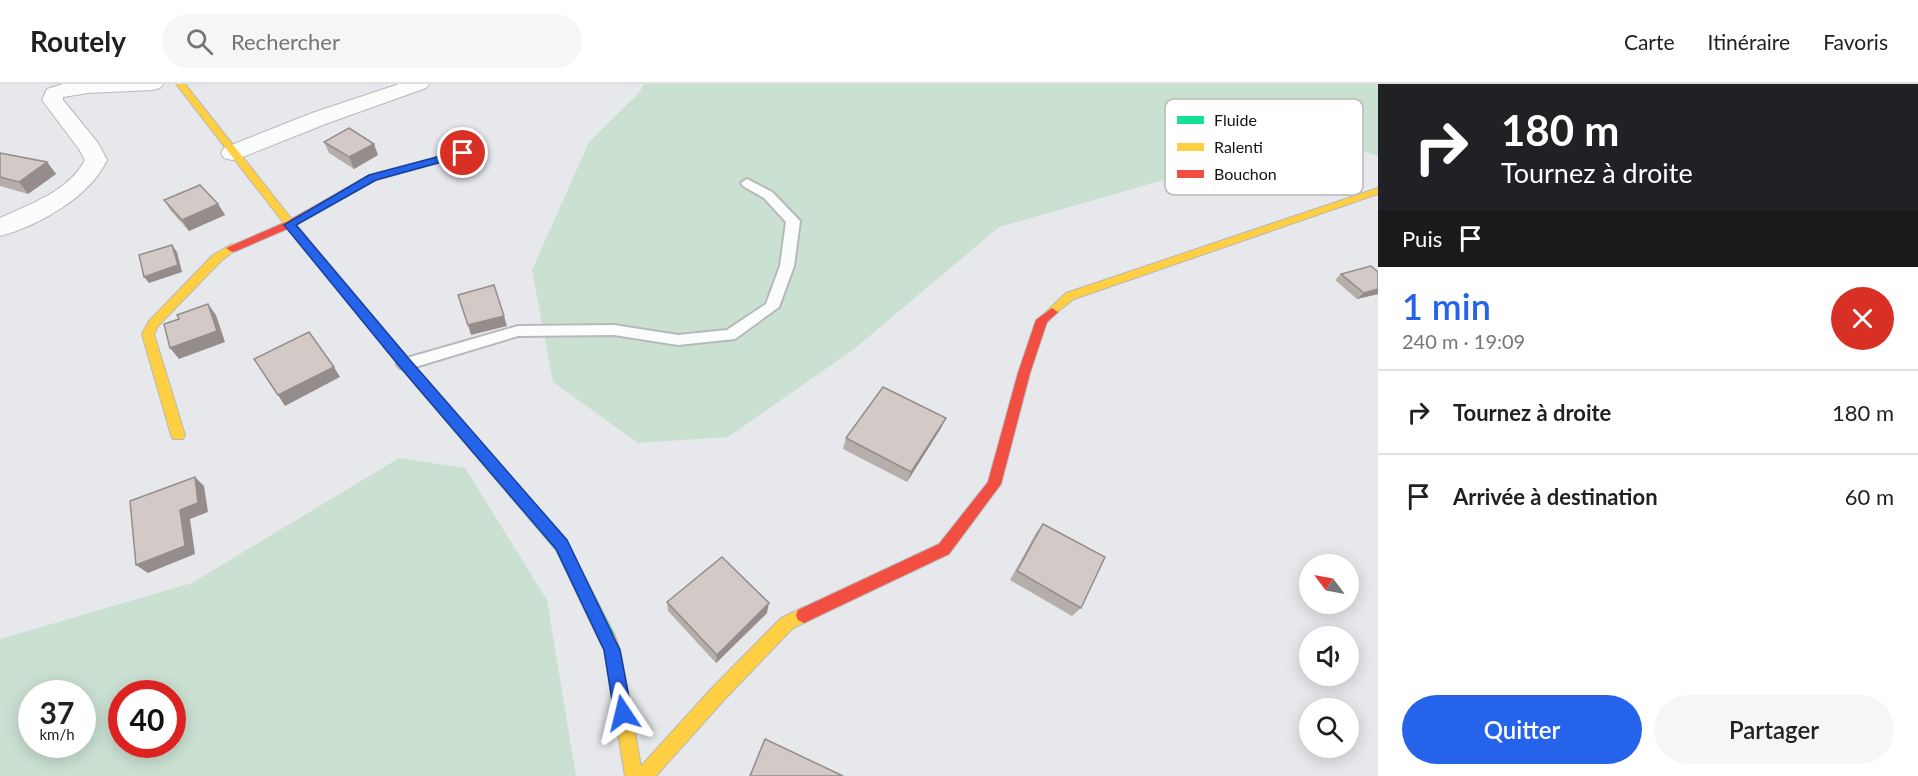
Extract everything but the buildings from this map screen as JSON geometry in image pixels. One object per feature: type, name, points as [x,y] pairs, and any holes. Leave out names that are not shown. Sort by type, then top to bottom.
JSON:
[{"type":"street","points":[[0,228],[70,191],[94,168],[96,160],[90,148],[52,100],[54,93],[59,89],[81,85],[153,84]]},
{"type":"street","points":[[180,84],[232,153],[405,364],[561,544],[612,650],[634,776]]},
{"type":"street","points":[[232,153],[320,118],[419,84]]},
{"type":"street","points":[[178,435],[148,334],[153,324],[217,258],[232,248],[290,225],[372,178],[463,153]]},
{"type":"street","points":[[644,776],[718,694],[787,623],[944,549],[994,484],[1024,373],[1042,320],[1070,296],[1378,191]]},
{"type":"lane","points":[[405,364],[518,331],[614,330],[678,340],[730,335],[772,307],[787,266],[792,221],[768,195],[747,183]]},
{"type":"green space","points":[[644,84],[1378,84],[1378,156],[1363,151],[1363,99],[1165,99],[1165,180],[999,227],[853,350],[728,437],[638,443],[553,382],[532,270],[589,142],[639,93]]},
{"type":"green space","points":[[399,458],[465,468],[547,600],[576,776],[0,776],[0,639],[192,583]]},
{"type":"traffic: fast","points":[[423,385],[561,545],[608,640]]},
{"type":"traffic: slow","points":[[180,84],[290,224],[423,385]]},
{"type":"traffic: slow","points":[[1052,312],[1070,296],[1378,191]]},
{"type":"traffic: slow","points":[[178,435],[148,334],[153,324],[217,258],[232,248]]},
{"type":"traffic: slow","points":[[644,776],[718,694],[787,623],[804,615]]},
{"type":"traffic: slow","points":[[608,640],[612,649],[634,776]]},
{"type":"traffic: jam","points":[[232,248],[290,224],[372,178],[463,153]]},
{"type":"traffic: jam","points":[[804,615],[944,549],[994,484],[1024,373],[1042,320],[1052,312]]},
{"type":"route","points":[[463,153],[372,178],[290,225],[405,364],[561,544],[612,650],[623,713]]}]
